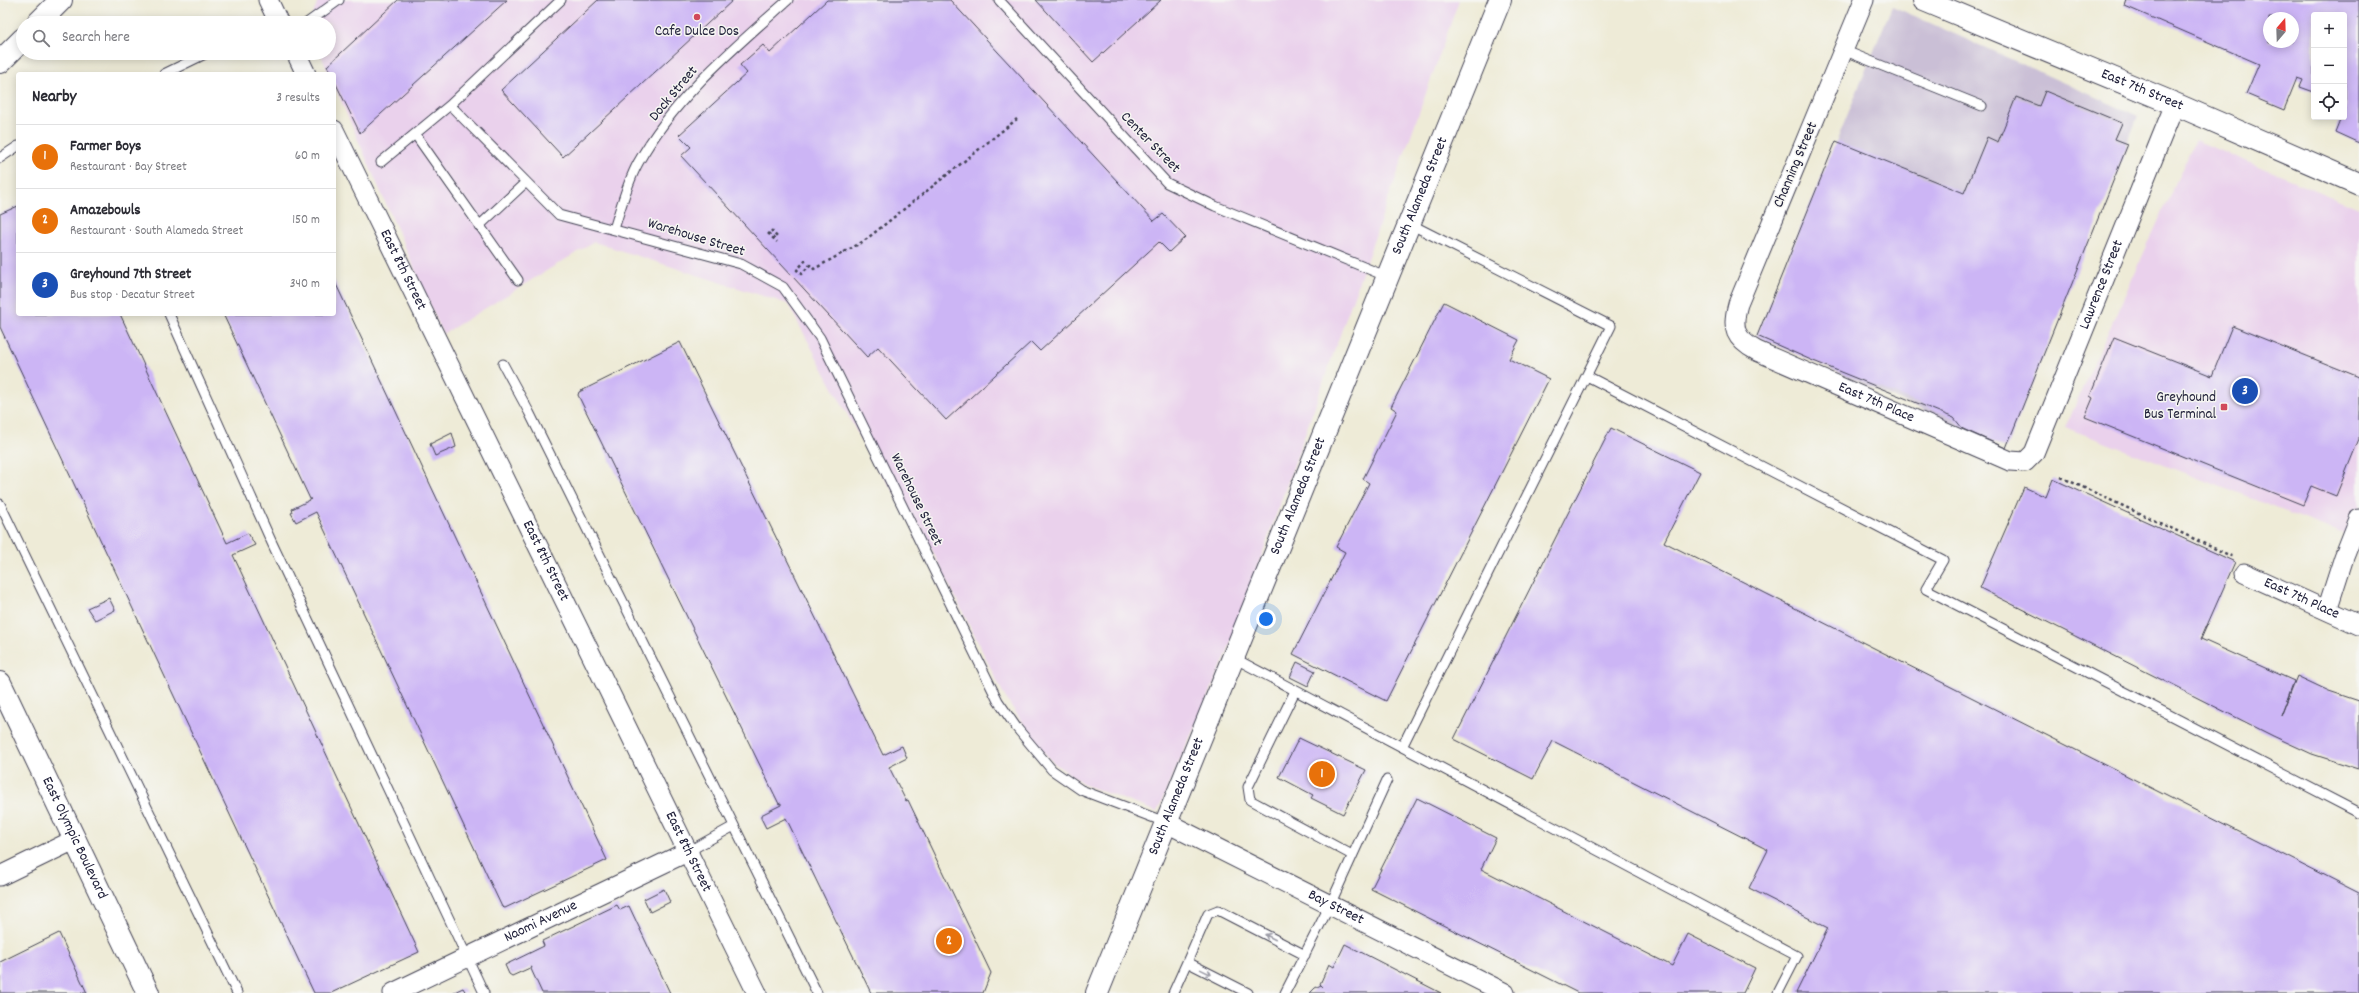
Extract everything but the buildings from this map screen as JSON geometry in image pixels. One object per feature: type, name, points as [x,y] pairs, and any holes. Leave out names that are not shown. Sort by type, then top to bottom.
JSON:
[{"type":"main road","name":"South Alameda Street","points":[[1097,993],[1165,822],[1500,0]]},
{"type":"main road","name":"East 7th Street","points":[[1924,0],[2175,104],[2359,184]]},
{"type":"main road","points":[[0,62],[16,46]]},
{"type":"main road","name":"East Olympic Boulevard","points":[[0,683],[76,839],[148,993]]},
{"type":"street","points":[[268,0],[275,16]]},
{"type":"street","name":"Channing Street","points":[[1736,330],[1735,316],[1738,304],[1864,0]]},
{"type":"street","points":[[299,60],[305,72]]},
{"type":"street","name":"Lawrence Street","points":[[2025,462],[2034,453],[2041,438],[2175,104]]},
{"type":"street","name":"East 8th Street","points":[[336,134],[689,851],[757,993]]},
{"type":"street","name":"East 7th Place","points":[[1736,330],[1742,342],[1757,351],[1993,455],[2010,461],[2025,462]]},
{"type":"street","points":[[2327,610],[2344,557],[2359,519]]},
{"type":"street","name":"East 7th Place","points":[[2244,573],[2359,625]]},
{"type":"street","name":"Bay Street","points":[[1165,822],[1505,993]]},
{"type":"street","points":[[0,876],[76,839]]},
{"type":"street","name":"Naomi Avenue","points":[[393,993],[689,851]]},
{"type":"lane","points":[[317,16],[339,0]]},
{"type":"lane","points":[[381,162],[450,105],[561,0]]},
{"type":"lane","name":"Dock Street","points":[[614,229],[638,163],[675,109],[718,64],[788,0]]},
{"type":"lane","name":"Center Street","points":[[999,0],[1167,183],[1201,200],[1388,277]]},
{"type":"lane","points":[[1843,50],[1982,106]]},
{"type":"lane","points":[[168,72],[192,60]]},
{"type":"lane","name":"Warehouse Street","points":[[450,105],[558,215],[740,264],[783,287],[820,338],[998,701],[1016,728],[1052,770],[1081,790],[1165,822]]},
{"type":"lane","points":[[415,134],[518,280]]},
{"type":"lane","points":[[0,158],[16,147]]},
{"type":"lane","points":[[479,226],[526,182]]},
{"type":"lane","points":[[1402,747],[1611,326],[1409,224]]},
{"type":"lane","points":[[170,316],[272,543],[484,993]]},
{"type":"lane","points":[[503,364],[529,412],[817,993]]},
{"type":"lane","points":[[1587,376],[1942,560],[1926,589],[2359,813]]},
{"type":"lane","points":[[0,504],[237,993]]},
{"type":"lane","points":[[1232,657],[1797,956],[1778,993]]},
{"type":"lane","points":[[1295,690],[1248,787],[1250,800],[1352,855]]},
{"type":"lane","points":[[1285,993],[1330,905],[1387,780]]},
{"type":"lane","points":[[689,851],[734,826]]},
{"type":"lane","points":[[1173,993],[1208,914],[1218,910],[1305,954]]},
{"type":"lane","points":[[1186,962],[1248,993]]},
{"type":"path","points":[[806,260],[797,270],[801,274],[810,265],[814,269],[864,241],[1017,120]]},
{"type":"path","points":[[771,230],[777,237]]},
{"type":"path","points":[[768,233],[777,242]]},
{"type":"path","points":[[2061,477],[2241,561],[2244,573]]},
{"type":"shaded area","points":[[318,0],[1459,0],[1226,656],[1157,812],[1085,785],[1054,763],[1041,749],[1005,697],[922,530],[874,464],[788,304],[594,242],[443,334],[336,90],[336,72],[328,72],[323,60],[336,60],[336,16],[312,16]]},
{"type":"shaded area","points":[[1892,6],[2138,116],[2006,448],[1757,336]]},
{"type":"shaded area","points":[[2195,140],[2359,208],[2359,540],[2065,427]]},
{"type":"place","name":"Cafe Dulce Dos","points":[[697,17]]},
{"type":"place","name":"Greyhound 7th Street","points":[[2245,391]]},
{"type":"place","name":"Greyhound Bus Terminal","points":[[2224,407]]},
{"type":"place","name":"Farmer Boys","points":[[1322,774]]},
{"type":"place","name":"Amazebowls","points":[[949,941]]}]
